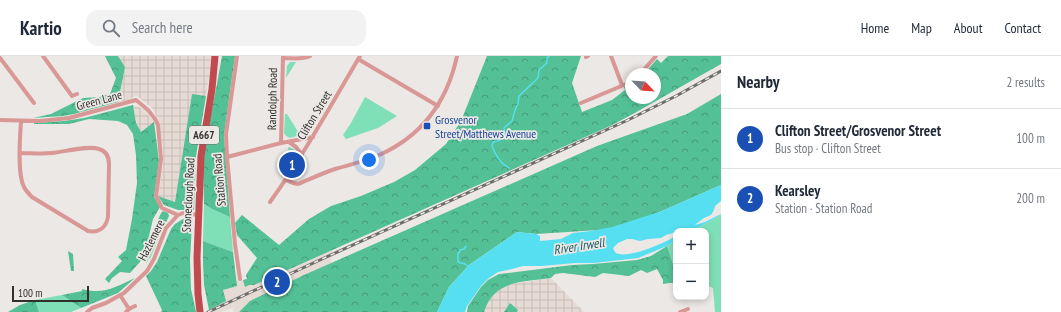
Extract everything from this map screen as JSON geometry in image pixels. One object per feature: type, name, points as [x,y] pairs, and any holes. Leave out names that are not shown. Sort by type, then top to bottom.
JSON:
[{"type":"main road","name":"Stoneclough Road","points":[[200,312],[197,271],[201,156],[212,89],[215,56]]},
{"type":"street","points":[[43,56],[72,96],[77,94]]},
{"type":"street","name":"Station Road","points":[[237,56],[226,134],[235,244],[240,279]]},
{"type":"street","points":[[283,57],[306,58],[310,56]]},
{"type":"street","points":[[286,180],[298,184],[333,170],[378,156],[407,140],[421,127],[438,106],[448,86],[457,56]]},
{"type":"street","points":[[611,56],[622,85]]},
{"type":"street","points":[[645,68],[656,56]]},
{"type":"street","name":"Randolph Road","points":[[281,143],[283,57]]},
{"type":"street","points":[[0,58],[34,103]]},
{"type":"street","points":[[359,58],[438,106]]},
{"type":"street","name":"Clifton Street","points":[[270,202],[302,155],[359,58]]},
{"type":"street","points":[[581,103],[625,84]]},
{"type":"street","name":"Green Lane","points":[[21,120],[40,121],[69,118],[136,100],[148,110],[158,125],[161,166],[156,196],[162,208],[178,215]]},
{"type":"street","points":[[0,120],[21,120],[20,153],[20,176],[27,192],[32,197],[88,231],[98,231],[105,225],[108,218],[109,164],[109,159],[105,152],[92,148],[52,153],[20,153]]},
{"type":"street","points":[[227,157],[281,143],[313,137]]},
{"type":"street","points":[[289,142],[296,147],[302,155]]},
{"type":"street","name":"Hazlemere","points":[[87,312],[92,308],[106,303],[120,295],[147,271],[154,259],[166,228],[178,215],[183,213],[198,215]]},
{"type":"street","points":[[120,295],[128,310],[135,306]]},
{"type":"street","points":[[680,312],[688,309]]},
{"type":"shaded area","points":[[118,56],[212,56],[206,96],[192,95],[175,202],[158,196],[163,164],[163,150],[158,120],[153,109],[136,95],[131,99],[118,102],[125,67]]},
{"type":"shaded area","points":[[133,105],[144,110],[154,122],[141,133],[136,123]]},
{"type":"shaded area","points":[[333,244],[329,280],[243,312],[234,312],[232,308],[221,312],[205,312],[209,310],[222,290],[236,286],[236,281],[247,279]]},
{"type":"shaded area","points":[[551,278],[584,312],[517,312],[518,310],[510,303],[504,312],[484,312],[486,304],[501,288],[512,284]]},
{"type":"green space","points":[[105,56],[118,56],[125,67],[118,102],[74,114],[33,118],[51,114],[83,98],[99,97],[110,94],[116,78]]},
{"type":"green space","points":[[222,56],[235,56],[224,135],[230,217],[204,204],[203,167],[205,144]]},
{"type":"green space","points":[[487,56],[581,56],[572,83],[582,112],[612,100],[625,90],[625,104],[651,104],[610,126],[254,285],[245,287],[243,280],[247,279],[246,275],[257,258],[237,235],[235,223],[242,215],[279,245],[309,219],[331,206],[361,196],[394,182],[415,170],[446,144],[461,121]]},
{"type":"green space","points":[[668,56],[721,56],[721,64],[661,98],[661,68],[649,68],[657,59],[661,63]]},
{"type":"green space","points":[[290,62],[296,62],[286,78],[287,66]]},
{"type":"green space","points":[[192,94],[206,96],[196,156],[194,210],[178,210],[164,205],[158,196],[175,202]]},
{"type":"green space","points":[[721,94],[721,185],[662,211],[615,229],[536,234],[517,232],[469,265],[449,287],[437,312],[239,312],[250,301],[304,275],[597,146],[687,114]]},
{"type":"green space","points":[[365,97],[397,116],[378,128],[346,139],[343,135]]},
{"type":"green space","points":[[133,105],[136,123],[141,132],[154,122],[159,161],[154,197],[160,207],[153,219],[146,249],[140,262],[130,273],[120,272],[112,278],[109,283],[105,279],[122,261],[118,257],[126,250],[132,219],[137,183],[136,155],[133,134],[127,125],[118,121],[89,119],[69,124],[34,123],[84,118]]},
{"type":"green space","points":[[285,114],[287,114],[300,135],[290,138],[286,136],[284,133]]},
{"type":"green space","points":[[288,147],[295,150],[296,153],[291,167]]},
{"type":"green space","points":[[204,204],[230,217],[233,252],[203,241]]},
{"type":"green space","points":[[163,211],[168,213],[169,216],[161,233],[157,234],[155,232],[157,224]]},
{"type":"green space","points":[[721,215],[721,312],[715,312],[713,288],[709,286],[709,228],[697,228]]},
{"type":"green space","points":[[183,219],[192,223],[190,261],[191,289],[196,312],[161,312],[162,310],[146,276],[157,262],[171,229],[175,224]]},
{"type":"green space","points":[[155,232],[157,234],[161,233],[147,263],[145,262],[152,245]]},
{"type":"green space","points":[[203,241],[233,252],[237,286],[223,290],[226,301],[209,310],[204,285]]},
{"type":"green space","points":[[673,243],[673,264],[667,246]]},
{"type":"green space","points":[[667,246],[673,264],[673,283],[663,284],[663,280],[657,269],[647,273],[641,270],[629,276],[603,273],[595,277],[563,273],[555,274],[551,278],[511,284],[502,288],[495,294],[484,312],[467,312],[468,306],[481,287],[488,280],[499,274],[572,265],[637,260],[651,256]]},
{"type":"green space","points":[[68,251],[73,254],[74,271],[71,271]]},
{"type":"green space","points":[[135,278],[118,293],[81,308],[62,295],[82,291],[82,289],[90,291],[103,291]]},
{"type":"green space","points":[[62,295],[81,308],[71,312],[39,312],[35,300]]},
{"type":"green space","points":[[35,300],[39,312],[8,312],[20,305]]},
{"type":"green space","points":[[510,303],[518,310],[517,312],[504,312]]},
{"type":"water","name":"River Irwell","points":[[721,185],[721,201],[715,206],[711,215],[695,225],[721,215],[697,228],[673,228],[673,233],[661,238],[640,241],[627,239],[618,243],[613,248],[618,254],[632,253],[657,246],[673,238],[673,243],[667,246],[638,258],[594,263],[523,266],[498,272],[481,286],[467,306],[465,312],[437,312],[449,287],[469,265],[517,232],[536,234],[540,236],[540,241],[561,239],[573,233],[612,227],[662,211]]},
{"type":"waterway","points":[[509,168],[503,164],[497,155],[492,146],[493,142],[499,141],[505,133],[504,128],[512,121],[519,96],[538,78],[539,70],[547,63],[547,58],[549,56]]},
{"type":"waterway","points":[[466,246],[458,253],[458,262],[468,266]]},
{"type":"railway","points":[[208,312],[628,120],[721,71]]},
{"type":"place","name":"Grosvenor Street/Matthews Avenue","points":[[427,126]]},
{"type":"place","name":"Clifton Street/Grosvenor Street","points":[[292,165]]},
{"type":"place","name":"Kearsley","points":[[277,282]]}]
